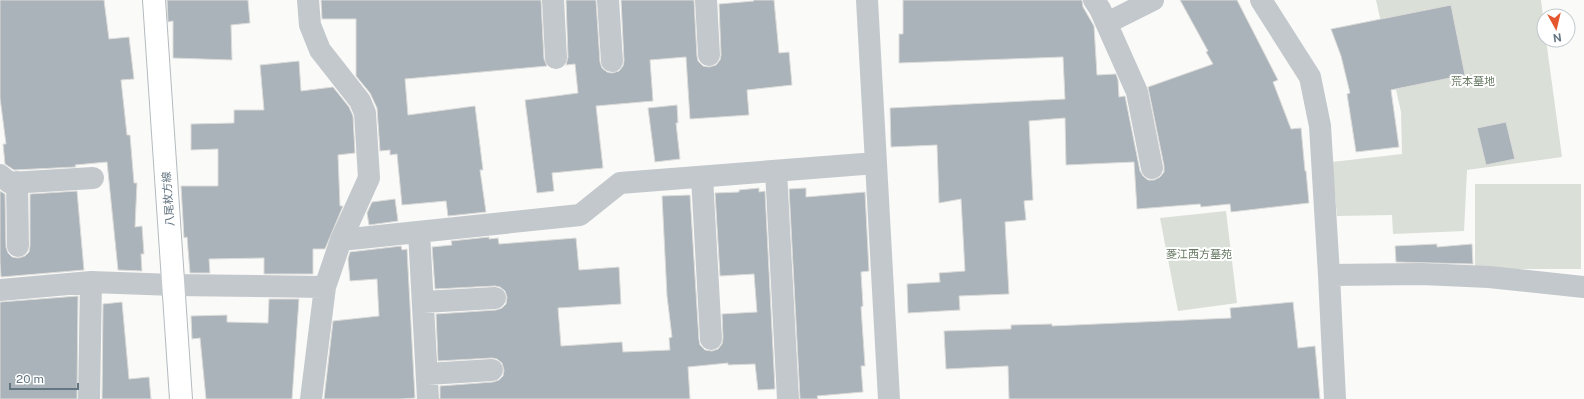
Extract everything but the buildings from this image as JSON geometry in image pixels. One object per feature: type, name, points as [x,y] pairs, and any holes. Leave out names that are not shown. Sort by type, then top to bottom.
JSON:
[{"type":"main road","name":"八尾枚方線","points":[[154,0],[181,399]]},
{"type":"street","points":[[308,0],[310,25],[320,50],[360,101],[365,113],[369,178],[341,240],[325,287],[311,399]]},
{"type":"street","points":[[553,0],[556,58]]},
{"type":"street","points":[[608,0],[612,61]]},
{"type":"street","points":[[706,0],[709,55]]},
{"type":"street","points":[[867,0],[889,399]]},
{"type":"street","points":[[1094,0],[1107,23],[1137,92],[1152,168]]},
{"type":"street","points":[[1107,23],[1153,0]]},
{"type":"street","points":[[1261,0],[1310,77],[1320,126],[1335,399]]},
{"type":"street","points":[[341,240],[580,215],[620,183],[876,164]]},
{"type":"street","points":[[776,171],[788,399]]},
{"type":"street","points":[[702,177],[711,339]]},
{"type":"street","points":[[18,246],[8,179],[93,178]]},
{"type":"street","points":[[419,232],[428,399]]},
{"type":"street","points":[[1329,275],[1422,274],[1481,276],[1584,287]]},
{"type":"street","points":[[89,399],[91,282]]},
{"type":"street","points":[[0,290],[91,282],[174,285],[325,287]]},
{"type":"street","points":[[423,302],[494,298]]},
{"type":"street","points":[[427,374],[492,370]]},
{"type":"green space","name":"荒本墓地","points":[[1376,0],[1541,0],[1542,8],[1536,8],[1536,48],[1547,48],[1562,157],[1467,170],[1464,231],[1393,234],[1392,215],[1337,216],[1332,162],[1402,154],[1401,112]]},
{"type":"green space","points":[[1475,184],[1581,184],[1581,269],[1475,269]]},
{"type":"green space","name":"菱江西方墓苑","points":[[1226,211],[1237,303],[1178,311],[1160,218]]}]
